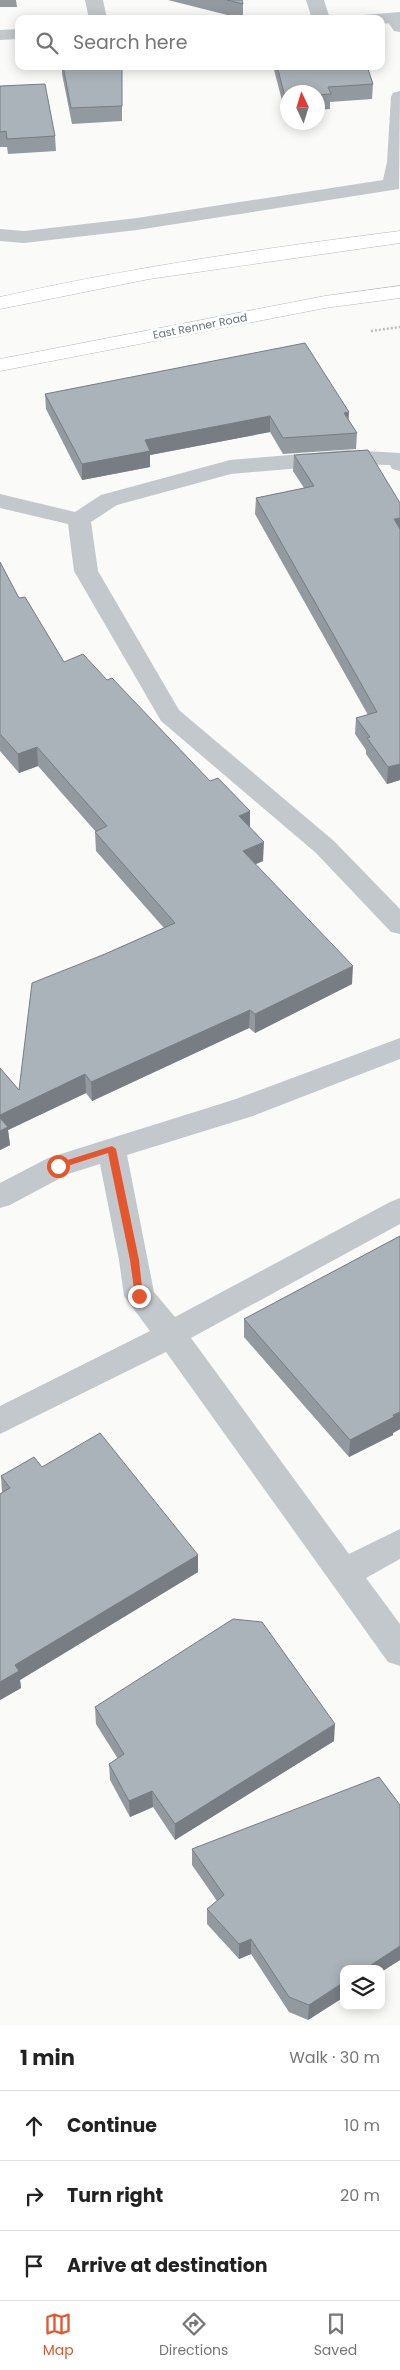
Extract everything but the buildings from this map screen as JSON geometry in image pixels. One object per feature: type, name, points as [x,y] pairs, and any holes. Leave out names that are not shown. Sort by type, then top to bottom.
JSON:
[{"type":"main road","points":[[0,303],[60,289],[240,257],[400,237]]},
{"type":"main road","name":"East Renner Road","points":[[0,364],[325,302],[400,292]]},
{"type":"street","points":[[94,0],[97,15]]},
{"type":"street","points":[[315,0],[320,15]]},
{"type":"street","points":[[385,20],[398,20]]},
{"type":"street","points":[[0,35],[15,34]]},
{"type":"street","points":[[0,235],[24,237],[137,224],[392,184],[397,162],[400,97]]},
{"type":"street","points":[[0,501],[79,520],[109,500],[230,467],[348,457],[397,459],[400,464]]},
{"type":"street","points":[[79,520],[86,571],[170,714],[325,847],[400,925]]},
{"type":"street","points":[[0,1197],[58,1166],[243,1108],[400,1048]]},
{"type":"street","points":[[112,1149],[134,1260],[139,1296],[171,1334],[400,1651]]},
{"type":"street","points":[[0,1421],[171,1334],[400,1210]]},
{"type":"street","points":[[344,1573],[400,1543]]},
{"type":"route","points":[[58,1166],[112,1149],[134,1260],[139,1296]]}]
